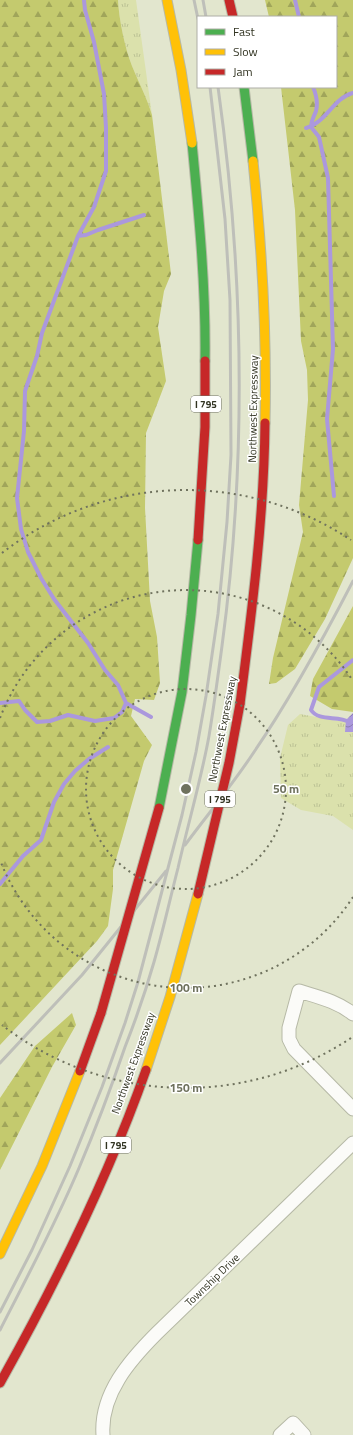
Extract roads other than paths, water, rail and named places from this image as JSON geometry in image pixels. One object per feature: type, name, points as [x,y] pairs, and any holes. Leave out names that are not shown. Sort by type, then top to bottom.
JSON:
[{"type":"highway","name":"I 795","points":[[0,1254],[46,1155],[78,1079],[102,1013],[159,808],[182,691],[192,612],[200,520],[206,390],[200,221],[182,82],[167,0]]},
{"type":"highway","points":[[230,0],[233,16]]},
{"type":"highway","name":"Northwest Expressway","points":[[0,1383],[19,1350],[63,1265],[102,1179],[135,1098],[179,968],[229,763],[240,704],[251,617],[261,525],[265,455],[266,387],[264,299],[259,217],[244,88]]},
{"type":"street","points":[[353,1014],[330,1000],[299,991],[288,1028],[289,1039],[294,1048],[353,1109]]},
{"type":"street","name":"Township Drive","points":[[103,1435],[104,1414],[108,1402],[118,1379],[128,1364],[353,1143]]},
{"type":"street","points":[[280,1435],[293,1423],[304,1435]]},
{"type":"water","points":[[353,713],[353,732],[345,732],[346,720]]},
{"type":"waterway","points":[[0,703],[19,701],[25,710],[37,722],[50,721],[68,715],[95,721],[114,718],[122,712],[126,703],[118,685],[105,670],[88,643],[54,599],[41,578],[28,552],[21,529],[17,498],[24,431],[25,391],[37,356],[42,333],[78,236],[94,207],[106,171],[104,94],[84,0]]},
{"type":"waterway","points":[[295,0],[299,16]]},
{"type":"waterway","points":[[313,88],[317,105],[311,127],[319,137],[328,178],[333,349],[327,419],[334,496]]},
{"type":"waterway","points":[[306,128],[319,121],[340,100],[353,93]]},
{"type":"waterway","points":[[78,236],[86,235],[144,215]]},
{"type":"waterway","points":[[349,722],[319,716],[314,714],[311,710],[319,687],[353,660]]},
{"type":"waterway","points":[[126,703],[151,717]]},
{"type":"waterway","points":[[0,884],[23,856],[41,840],[54,802],[64,784],[75,771],[89,759],[108,747]]},
{"type":"railway","points":[[194,0],[197,16]]},
{"type":"railway","points":[[203,0],[206,16]]},
{"type":"railway","points":[[0,1312],[32,1250],[70,1166],[102,1087],[125,1023],[138,982],[182,815],[196,752],[206,696],[218,614],[227,522],[231,455],[230,300],[225,219],[210,88]]},
{"type":"railway","points":[[0,1330],[70,1189],[109,1093],[137,1015],[151,973],[160,939],[209,736],[230,576],[236,506],[239,436],[239,366],[233,227],[227,157],[218,88]]},
{"type":"railway","points":[[185,845],[238,776],[268,732],[306,668],[353,581]]},
{"type":"railway","points":[[0,1063],[82,975],[166,871]]}]
